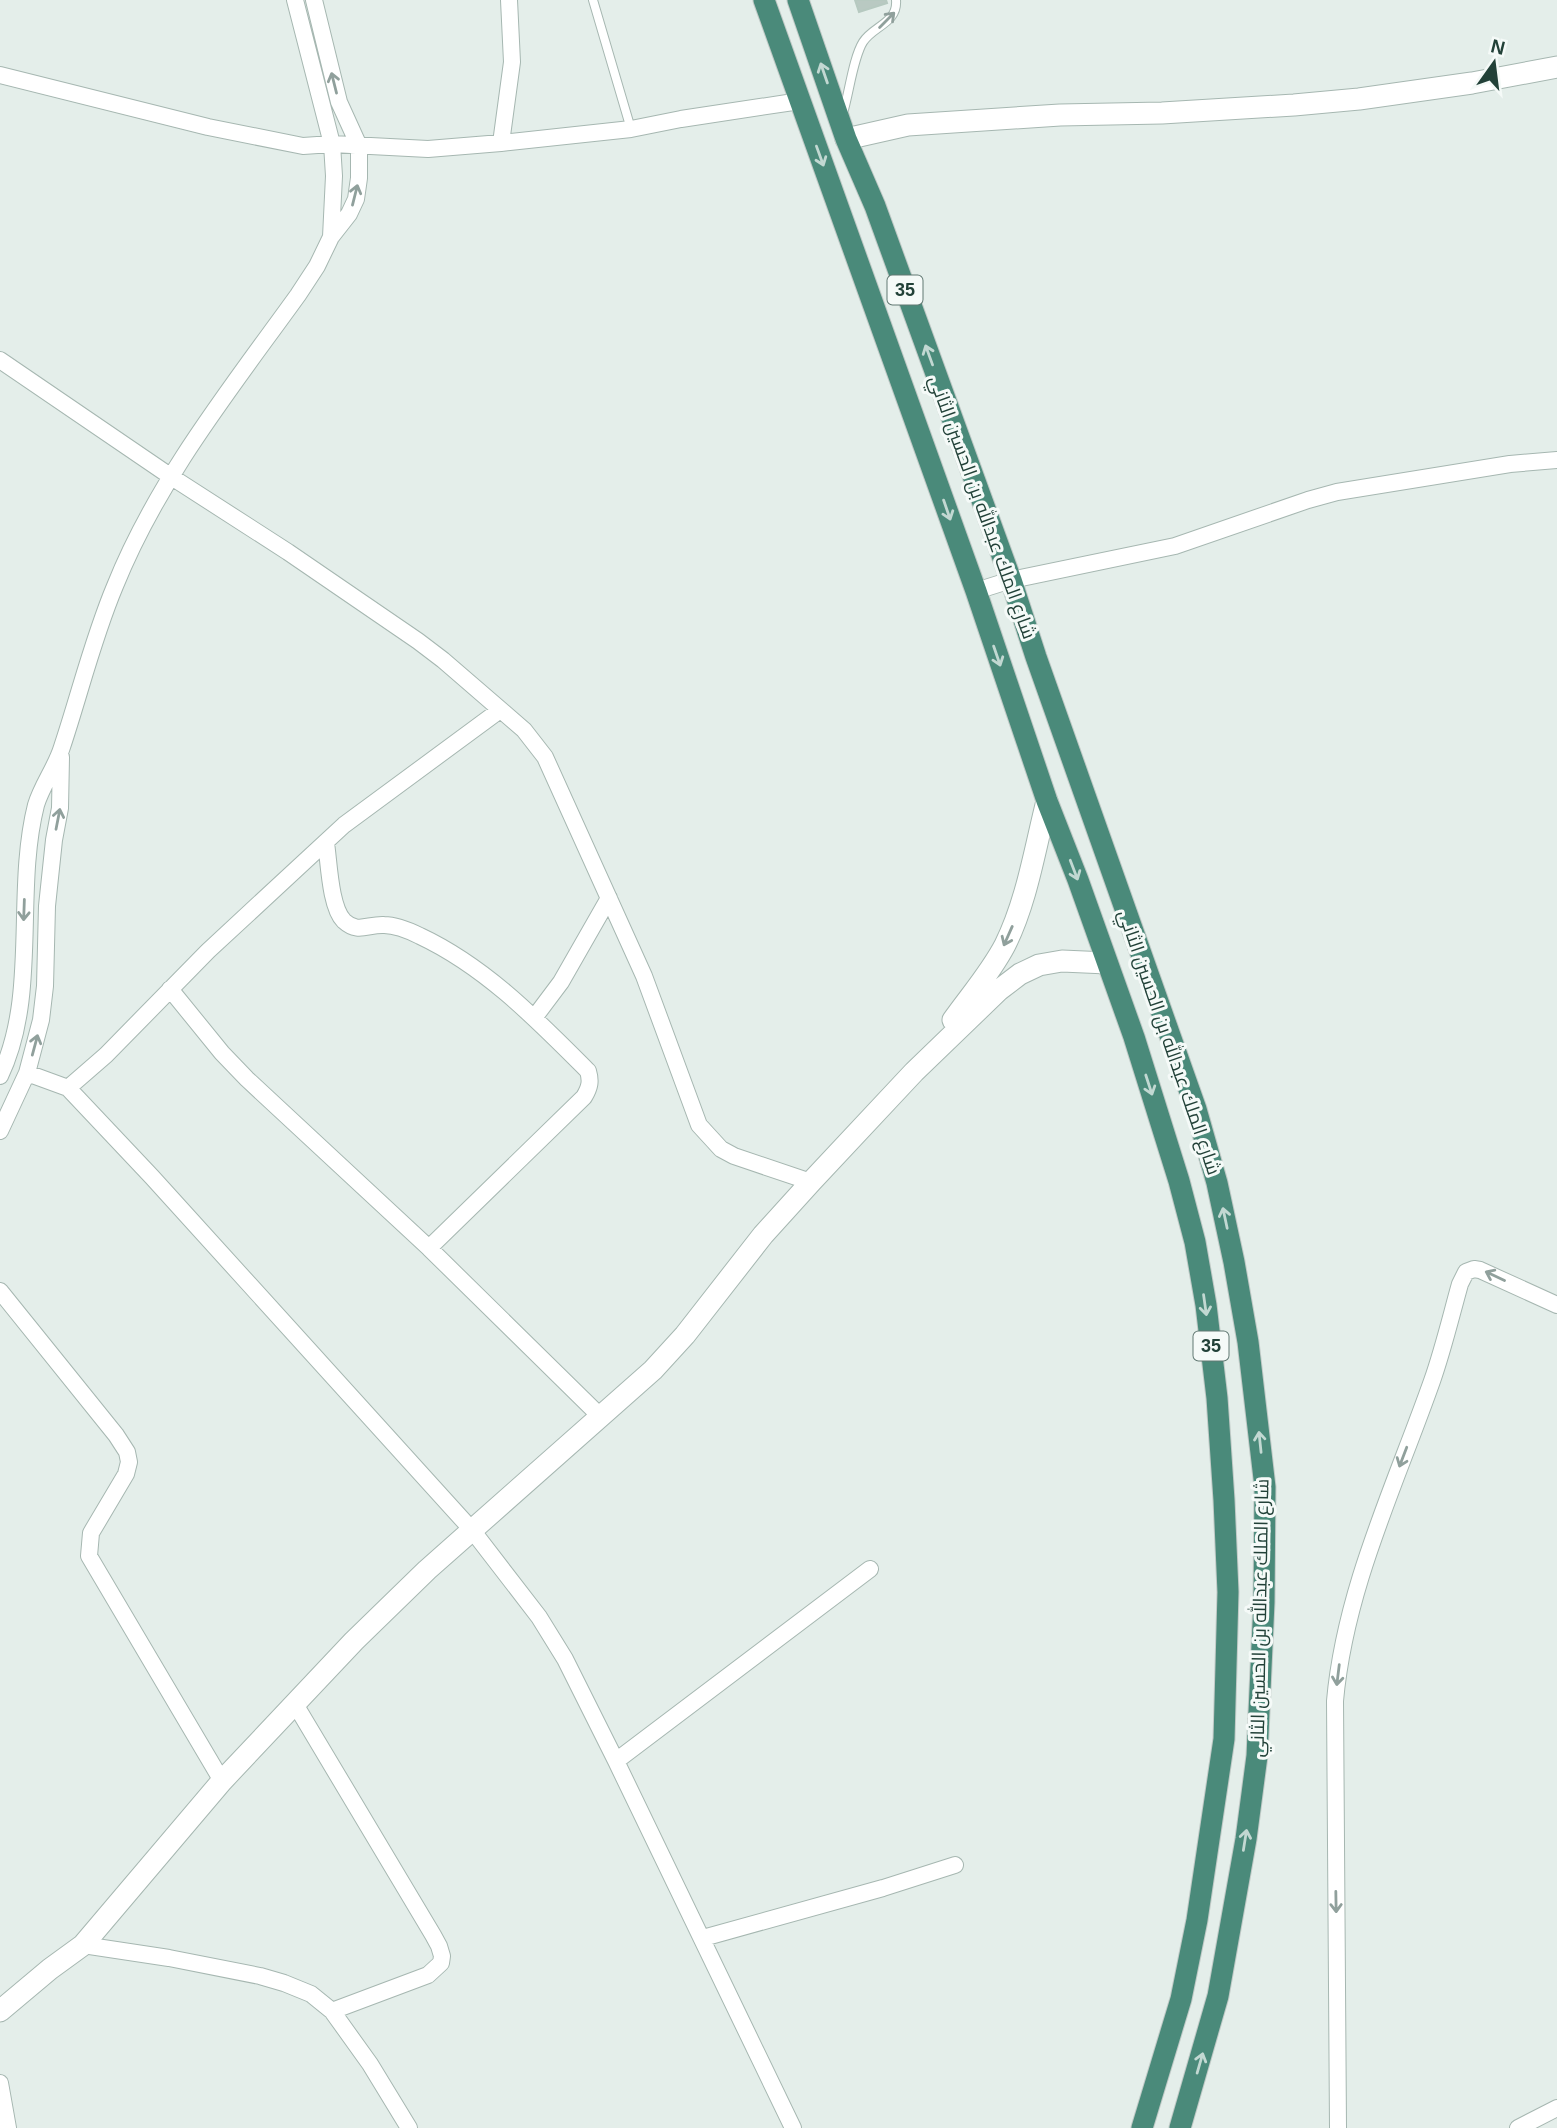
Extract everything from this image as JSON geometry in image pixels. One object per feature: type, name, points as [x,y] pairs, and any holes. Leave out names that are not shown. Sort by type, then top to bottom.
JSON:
[{"type":"highway","name":"شارع الملك عبدالله بن الحسين الثاني","points":[[764,0],[1107,963],[1158,1112],[1195,1242],[1217,1398],[1228,1592],[1224,1740],[1197,1920],[1181,1999],[1142,2128]]},
{"type":"highway","name":"شارع الملك عبدالله بن الحسين الثاني","points":[[798,0],[843,131],[875,206],[1011,580],[1196,1109],[1217,1183],[1234,1262],[1248,1342],[1265,1500],[1262,1685],[1257,1756],[1218,1996],[1180,2128]]},
{"type":"street","points":[[295,0],[331,144],[334,176],[331,237]]},
{"type":"street","points":[[0,1076],[12,1043],[19,1009],[26,867],[37,802],[61,751],[114,586],[170,476],[298,295],[356,199],[359,146],[339,103],[314,0]]},
{"type":"street","points":[[501,143],[512,62],[509,0]]},
{"type":"street","points":[[843,131],[1060,115],[1163,113],[1294,105],[1472,83],[1557,67]]},
{"type":"street","points":[[0,75],[303,146],[331,144],[428,149],[501,143],[631,130],[681,119],[800,101]]},
{"type":"street","points":[[0,360],[418,641],[524,730],[545,757],[609,898],[659,1013],[699,1125],[721,1149],[734,1156],[811,1182]]},
{"type":"street","points":[[976,592],[1011,580],[1175,546],[1337,492],[1510,464],[1557,460]]},
{"type":"street","points":[[68,1088],[106,1055],[208,951],[367,807],[500,710]]},
{"type":"street","points":[[0,1130],[27,1073],[41,1020],[45,986],[47,906],[60,808],[61,751]]},
{"type":"street","points":[[914,1072],[990,969],[1004,945],[1021,900],[1048,801]]},
{"type":"street","points":[[326,843],[334,901],[344,921],[357,929],[385,925],[422,936],[494,983],[588,1071],[588,1091],[575,1106],[429,1248]]},
{"type":"street","points":[[534,1018],[561,982],[609,898]]},
{"type":"street","points":[[0,2011],[83,1945],[222,1781],[354,1641],[427,1570],[653,1370],[685,1335],[763,1235],[811,1182],[914,1072],[999,990],[1020,974],[1039,965],[1062,961],[1107,963]]},
{"type":"street","points":[[170,989],[247,1079],[429,1248],[601,1417]]},
{"type":"street","points":[[27,1073],[68,1088],[152,1177],[472,1530],[539,1617],[555,1641],[616,1761],[793,2128]]},
{"type":"street","points":[[1338,2128],[1335,1701],[1344,1639],[1375,1533],[1432,1380],[1460,1284],[1466,1272],[1480,1270],[1557,1305]]},
{"type":"street","points":[[0,1291],[127,1452],[129,1462],[126,1474],[91,1533],[89,1556],[222,1781]]},
{"type":"street","points":[[616,1761],[870,1569]]},
{"type":"street","points":[[295,1704],[433,1935],[442,1955],[441,1963],[428,1975],[332,2011]]},
{"type":"street","points":[[703,1938],[955,1865]]},
{"type":"street","points":[[83,1945],[260,1976],[311,1994],[332,2011],[370,2064],[409,2128]]},
{"type":"street","points":[[0,2083],[8,2128]]},
{"type":"street","points":[[1518,2128],[1557,2108]]},
{"type":"lane","points":[[593,0],[631,130]]},
{"type":"lane","points":[[843,131],[859,51],[864,40],[892,16],[896,9],[896,0]]},
{"type":"building","points":[[855,0],[886,0],[887,3],[859,12]]}]
